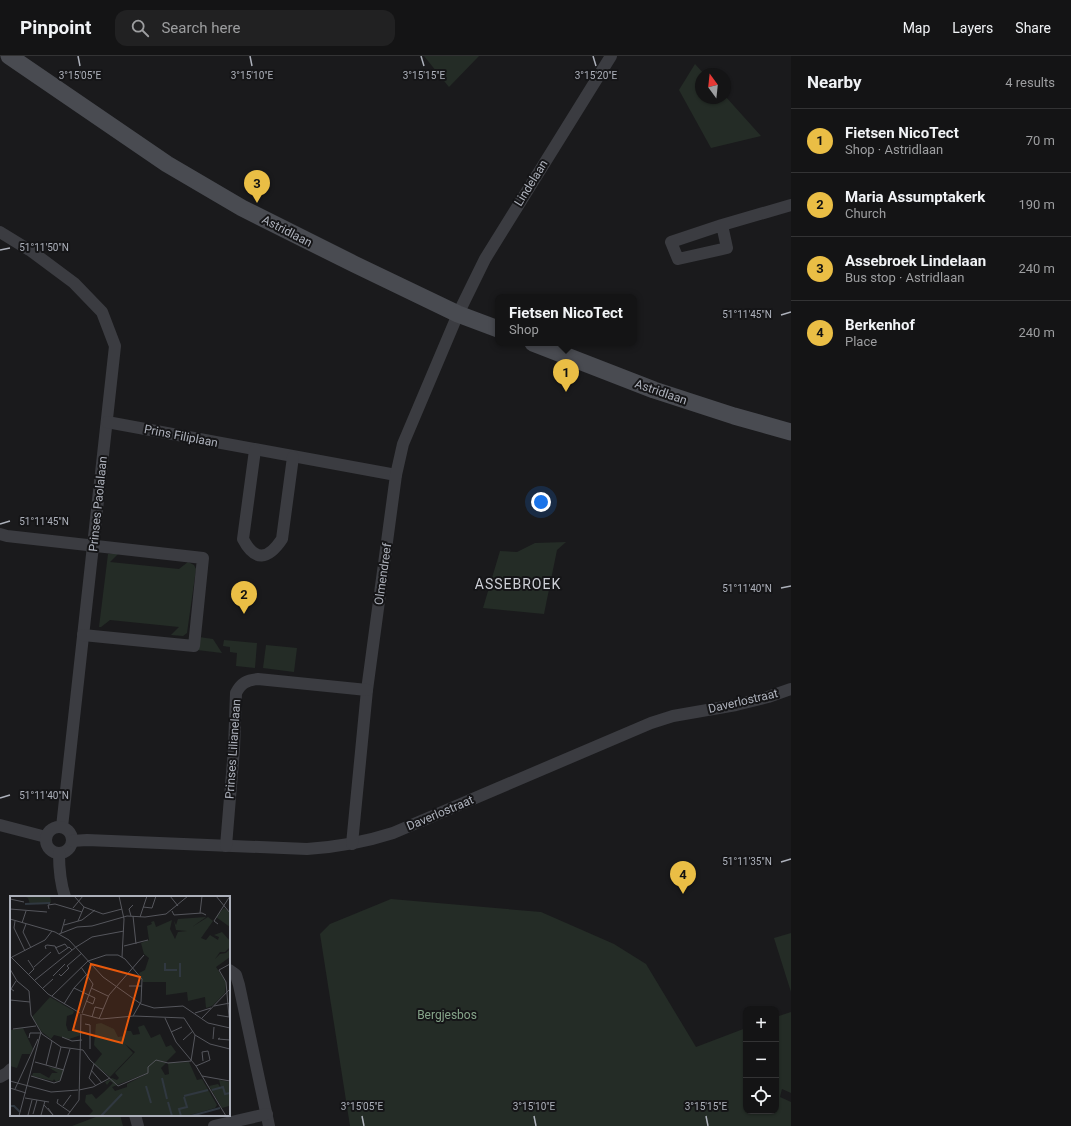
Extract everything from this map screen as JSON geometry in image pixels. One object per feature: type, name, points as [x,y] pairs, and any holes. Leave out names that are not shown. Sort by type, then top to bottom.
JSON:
[{"type":"main road","name":"Astridlaan","points":[[9,56],[167,164],[242,208],[458,314],[495,329]]},
{"type":"main road","name":"Astridlaan","points":[[541,346],[654,390],[734,416],[791,432]]},
{"type":"street","name":"Lindelaan","points":[[458,314],[485,259],[611,56]]},
{"type":"street","points":[[722,225],[791,205]]},
{"type":"street","name":"Prinses Paolalaan","points":[[0,232],[31,251],[74,283],[102,312],[115,346],[62,827]]},
{"type":"street","name":"Olmendreef","points":[[352,844],[367,690],[396,475],[403,444],[458,314]]},
{"type":"street","name":"Prins Filiplaan","points":[[106,422],[396,475]]},
{"type":"street","points":[[255,450],[243,539],[248,549],[257,555],[267,555],[275,549],[282,539],[294,457]]},
{"type":"street","points":[[0,534],[203,558],[194,646],[83,634]]},
{"type":"street","name":"Prinses Lilianelaan","points":[[226,846],[234,749],[236,693],[238,687],[244,682],[258,679],[367,690]]},
{"type":"street","name":"Daverlostraat","points":[[72,841],[87,840],[307,849],[333,848],[371,840],[393,833],[647,724],[673,716],[736,705],[768,697],[791,689]]},
{"type":"street","points":[[0,825],[46,837]]},
{"type":"street","points":[[62,827],[70,832],[72,841],[68,850],[59,853],[50,850],[47,846],[46,837],[50,830],[62,827]]},
{"type":"street","points":[[59,853],[60,882],[65,896]]},
{"type":"street","points":[[230,971],[236,976],[239,985],[269,1126]]},
{"type":"street","points":[[0,1077],[10,1070]]},
{"type":"street","points":[[214,1126],[267,1114]]},
{"type":"street","points":[[134,1116],[138,1126]]},
{"type":"green space","points":[[424,56],[479,56],[449,87]]},
{"type":"green space","points":[[695,64],[699,68],[695,68],[695,104],[731,104],[731,103],[761,136],[711,148],[679,90]]},
{"type":"green space","points":[[566,542],[557,550],[544,614],[483,608],[500,551],[517,552],[535,543]]},
{"type":"green space","points":[[108,554],[118,554],[110,562],[179,569],[188,562],[194,565],[196,569],[187,633],[183,636],[171,635],[179,627],[110,620],[99,627]]},
{"type":"green space","points":[[199,637],[213,639],[222,653],[197,650]]},
{"type":"green space","points":[[224,640],[257,643],[255,668],[236,666],[237,653],[230,652],[230,647],[223,646]]},
{"type":"green space","points":[[266,645],[297,648],[294,672],[263,668]]},
{"type":"green space","name":"Bergjesbos","points":[[391,899],[541,912],[614,944],[646,964],[696,1047],[743,1029],[743,1114],[779,1114],[779,1016],[791,1012],[791,1093],[782,1089],[780,1097],[791,1102],[791,1126],[350,1126],[320,934],[330,924]]},
{"type":"green space","points":[[791,933],[791,992],[774,938]]},
{"type":"green space","points":[[98,1116],[120,1116],[123,1126],[72,1126]]},
{"type":"place","name":"Assebroek Lindelaan","points":[[257,203]]},
{"type":"place","name":"Fietsen NicoTect","points":[[566,392]]},
{"type":"place","name":"Maria Assumptakerk","points":[[244,614]]},
{"type":"place","name":"Berkenhof","points":[[683,894]]},
{"type":"district","name":"ASSEBROEK","points":[[518,584]]}]
